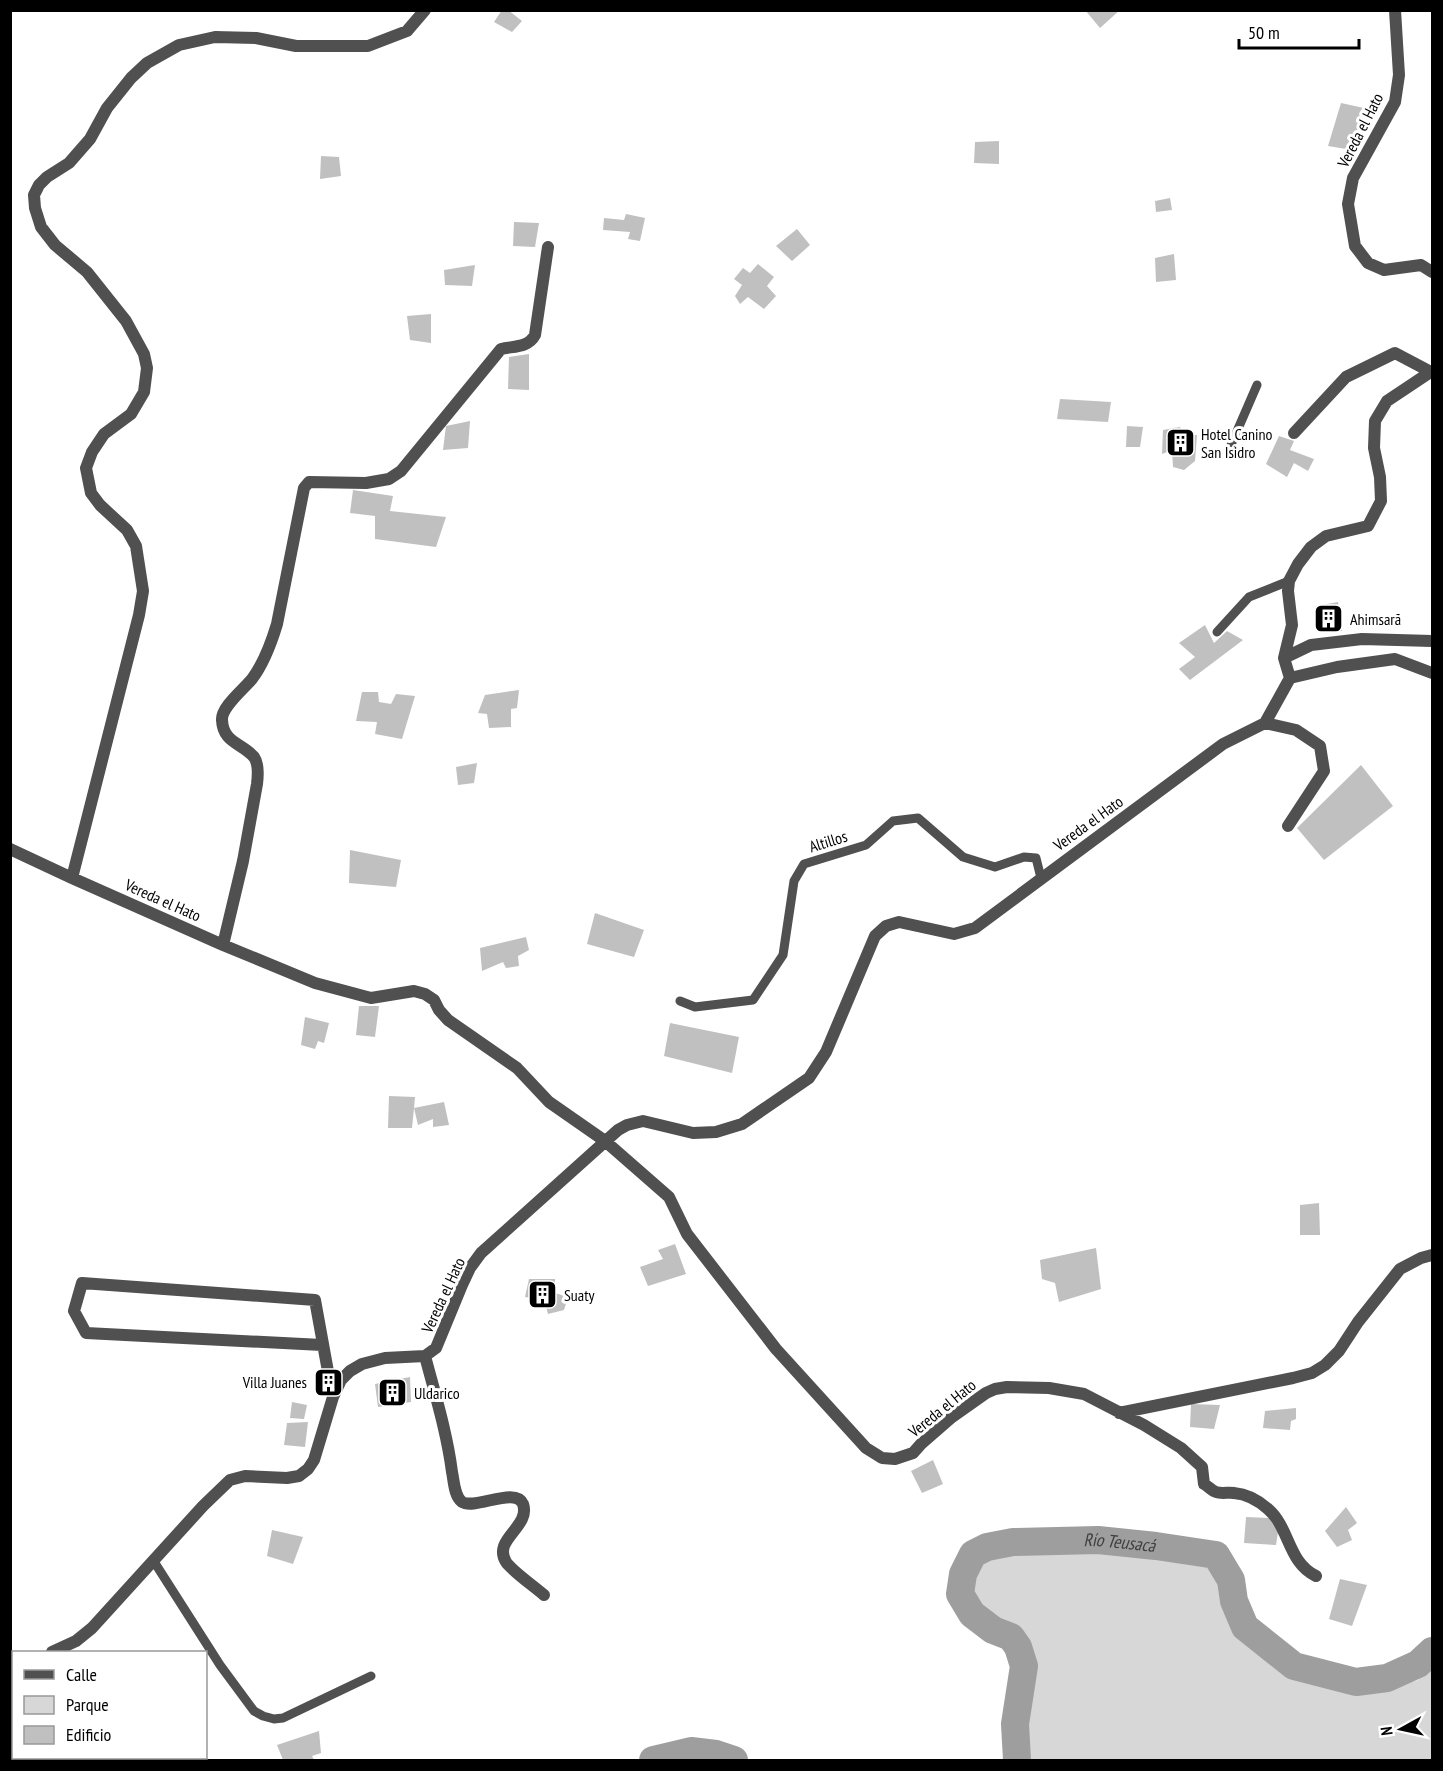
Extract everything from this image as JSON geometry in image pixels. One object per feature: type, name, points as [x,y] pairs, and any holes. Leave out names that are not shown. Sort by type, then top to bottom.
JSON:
[{"type":"street","points":[[72,878],[143,591],[136,546],[127,530],[100,506],[91,493],[86,468],[92,452],[104,434],[130,414],[144,392],[147,368],[144,354],[126,321],[87,272],[55,246],[40,227],[34,195],[39,185],[69,163],[90,139],[106,108],[131,78],[147,63],[179,45],[215,37],[256,38],[296,46],[368,45],[407,31],[425,10]]},
{"type":"street","name":"Vereda el Hato","points":[[1395,10],[1399,75],[1395,102],[1353,178],[1348,204],[1355,246],[1368,263],[1384,270],[1421,265]]},
{"type":"street","points":[[223,945],[243,861],[258,773],[254,757],[226,734],[222,714],[253,678],[266,657],[273,639],[304,488],[309,482],[366,483],[389,479],[401,471],[501,349],[526,345],[535,335],[548,247]]},
{"type":"street","points":[[1432,259],[1421,265],[1432,272]]},
{"type":"street","points":[[1294,433],[1346,377],[1395,353],[1432,371]]},
{"type":"street","points":[[1288,826],[1324,771],[1320,746],[1296,730],[1265,723],[1290,678],[1284,657],[1292,625],[1289,582],[1298,564],[1311,547],[1326,536],[1368,526],[1381,501],[1380,477],[1374,448],[1375,421],[1387,401],[1432,371]]},
{"type":"street","points":[[1284,657],[1311,645],[1362,639],[1432,641]]},
{"type":"street","points":[[1290,678],[1337,667],[1395,659],[1432,673]]},
{"type":"street","name":"Vereda el Hato","points":[[56,1651],[76,1641],[92,1628],[203,1506],[230,1480],[245,1476],[287,1478],[299,1476],[308,1469],[314,1460],[331,1387],[362,1364],[385,1358],[425,1356],[436,1348],[466,1276],[481,1253],[618,1130],[643,1121],[693,1133],[716,1132],[742,1124],[809,1078],[826,1052],[875,936],[886,926],[899,922],[954,934],[975,928],[1223,744],[1265,723]]},
{"type":"street","name":"Vereda el Hato","points":[[10,849],[223,945],[315,982],[371,998],[414,992],[425,994],[434,1000],[448,1020],[517,1068],[549,1102],[605,1141],[669,1197],[687,1234],[776,1349],[866,1448],[882,1458],[896,1459],[913,1453],[952,1417],[995,1389],[1049,1388],[1084,1394],[1144,1425],[1181,1448],[1202,1467],[1204,1484],[1216,1492],[1246,1496],[1270,1510],[1284,1530],[1297,1561],[1308,1572],[1316,1576]]},
{"type":"street","points":[[1119,1413],[1293,1378],[1318,1370],[1339,1351],[1358,1322],[1400,1269],[1432,1255]]},
{"type":"street","points":[[322,1345],[86,1333],[74,1311],[82,1283],[315,1300],[331,1387]]},
{"type":"street","points":[[425,1356],[448,1446],[458,1498],[463,1503],[470,1504],[509,1497],[520,1500],[524,1511],[522,1519],[502,1548],[503,1555],[507,1563],[544,1595]]},
{"type":"lane","points":[[1231,445],[1257,385]]},
{"type":"lane","points":[[1217,632],[1249,597],[1289,582]]},
{"type":"lane","name":"Altillos","points":[[680,1001],[695,1007],[753,1000],[783,955],[794,881],[804,864],[866,845],[893,821],[918,818],[963,857],[995,867],[1024,857],[1036,858],[1041,878]]},
{"type":"lane","points":[[153,1560],[220,1665],[254,1711],[263,1716],[274,1719],[283,1718],[371,1676]]},
{"type":"green space","points":[[1051,1535],[1112,1537],[1165,1547],[1208,1560],[1230,1584],[1246,1615],[1314,1672],[1392,1687],[1418,1680],[1432,1660],[1432,1760],[1017,1760],[1016,1676],[1005,1626],[974,1609],[956,1584],[957,1561],[1015,1540]]},
{"type":"building","points":[[502,10],[508,10],[522,21],[512,32],[494,22]]},
{"type":"building","points":[[1085,10],[1120,10],[1100,28]]},
{"type":"building","points":[[1341,103],[1373,110],[1358,151],[1328,146]]},
{"type":"building","points":[[999,141],[999,164],[974,163],[975,142]]},
{"type":"building","points":[[321,156],[339,157],[341,176],[320,179]]},
{"type":"building","points":[[1170,198],[1172,210],[1156,212],[1155,201]]},
{"type":"building","points":[[626,214],[645,218],[640,241],[628,239],[630,232],[603,230],[604,218],[624,220]]},
{"type":"building","points":[[514,222],[539,223],[535,247],[513,246]]},
{"type":"building","points":[[797,229],[810,245],[792,261],[776,246]]},
{"type":"building","points":[[1174,254],[1176,280],[1156,282],[1155,258]]},
{"type":"building","points":[[758,264],[774,277],[767,286],[776,296],[764,309],[748,297],[740,304],[735,296],[742,285],[734,279],[743,268],[750,273]]},
{"type":"building","points":[[475,265],[472,286],[445,285],[444,270]]},
{"type":"building","points":[[431,314],[431,343],[410,340],[407,316]]},
{"type":"building","points":[[529,354],[529,390],[508,389],[509,357]]},
{"type":"building","points":[[1060,399],[1111,402],[1108,422],[1057,419]]},
{"type":"building","points":[[470,421],[468,448],[443,450],[446,426]]},
{"type":"building","points":[[1127,426],[1143,427],[1140,447],[1126,447]]},
{"type":"building","name":"Hotel Canino San Isidro","points":[[1180,427],[1186,436],[1197,435],[1195,461],[1184,470],[1173,467],[1172,450],[1162,454],[1163,430]]},
{"type":"building","points":[[1279,436],[1294,441],[1290,450],[1314,459],[1308,471],[1294,463],[1287,477],[1266,464]]},
{"type":"building","points":[[353,490],[393,496],[390,511],[446,517],[436,547],[375,539],[375,516],[350,513]]},
{"type":"building","name":"Ahimsarã","points":[[1338,602],[1342,631],[1320,632],[1316,606]]},
{"type":"building","points":[[1205,625],[1214,643],[1227,631],[1243,640],[1190,680],[1179,669],[1195,657],[1179,643]]},
{"type":"building","points":[[519,690],[517,708],[511,709],[511,727],[489,728],[487,714],[478,713],[485,695]]},
{"type":"building","points":[[362,692],[378,692],[379,702],[391,704],[396,694],[415,696],[402,739],[375,734],[377,722],[356,721]]},
{"type":"building","points":[[477,763],[474,783],[458,785],[456,767]]},
{"type":"building","points":[[1361,765],[1393,806],[1324,860],[1297,828]]},
{"type":"building","points":[[350,850],[401,860],[396,887],[349,883]]},
{"type":"building","points":[[595,913],[644,930],[634,957],[587,944]]},
{"type":"building","points":[[526,937],[529,950],[518,956],[519,966],[506,968],[503,962],[482,971],[480,948]]},
{"type":"building","points":[[359,1006],[379,1006],[375,1037],[356,1035]]},
{"type":"building","points":[[305,1017],[329,1023],[324,1043],[318,1041],[315,1049],[301,1045]]},
{"type":"building","points":[[670,1023],[739,1037],[732,1073],[664,1056]]},
{"type":"building","points":[[389,1096],[415,1097],[412,1128],[388,1128]]},
{"type":"building","points":[[444,1102],[449,1125],[433,1127],[433,1119],[418,1125],[414,1108]]},
{"type":"building","points":[[1319,1203],[1320,1235],[1300,1235],[1300,1205]]},
{"type":"building","points":[[675,1244],[686,1274],[648,1286],[640,1267],[663,1259],[658,1250]]},
{"type":"building","points":[[1096,1248],[1101,1289],[1059,1302],[1055,1283],[1042,1279],[1040,1260]]},
{"type":"building","name":"Suaty","points":[[529,1279],[555,1279],[555,1293],[568,1297],[564,1310],[548,1314],[544,1300],[525,1297]]},
{"type":"building","name":"Uldarico","points":[[410,1377],[411,1402],[378,1407],[375,1384]]},
{"type":"building","points":[[292,1402],[307,1405],[304,1419],[290,1418]]},
{"type":"building","points":[[1191,1404],[1220,1405],[1214,1429],[1190,1427]]},
{"type":"building","points":[[1296,1408],[1296,1419],[1291,1421],[1290,1430],[1263,1428],[1265,1411]]},
{"type":"building","points":[[308,1422],[305,1447],[284,1445],[287,1423]]},
{"type":"building","points":[[933,1460],[943,1484],[922,1493],[911,1471]]},
{"type":"building","points":[[1346,1507],[1357,1523],[1348,1530],[1352,1540],[1337,1547],[1325,1531]]},
{"type":"building","points":[[1246,1517],[1269,1518],[1278,1532],[1276,1545],[1244,1543]]},
{"type":"building","points":[[272,1530],[303,1537],[293,1564],[267,1556]]},
{"type":"building","points":[[1340,1579],[1367,1585],[1352,1626],[1329,1619]]},
{"type":"building","points":[[319,1731],[321,1753],[312,1756],[314,1760],[283,1760],[277,1745]]},
{"type":"waterway","name":"Río Teusacá","points":[[1017,1760],[1015,1724],[1024,1666],[1018,1647],[1011,1637],[993,1630],[972,1614],[960,1594],[963,1574],[973,1554],[987,1547],[1013,1542],[1098,1540],[1216,1555],[1231,1580],[1234,1601],[1245,1627],[1294,1666],[1356,1682],[1387,1678],[1418,1664],[1432,1651]]},
{"type":"waterway","name":"Río Teusacá","points":[[653,1760],[691,1751],[716,1754],[734,1760]]},
{"type":"place","name":"Hotel Canino San Isidro","points":[[1180,443]]},
{"type":"place","name":"Ahimsarã","points":[[1329,619]]},
{"type":"place","name":"Suaty","points":[[543,1295]]},
{"type":"place","name":"Villa Juanes","points":[[328,1382]]},
{"type":"place","name":"Uldarico","points":[[393,1393]]}]
